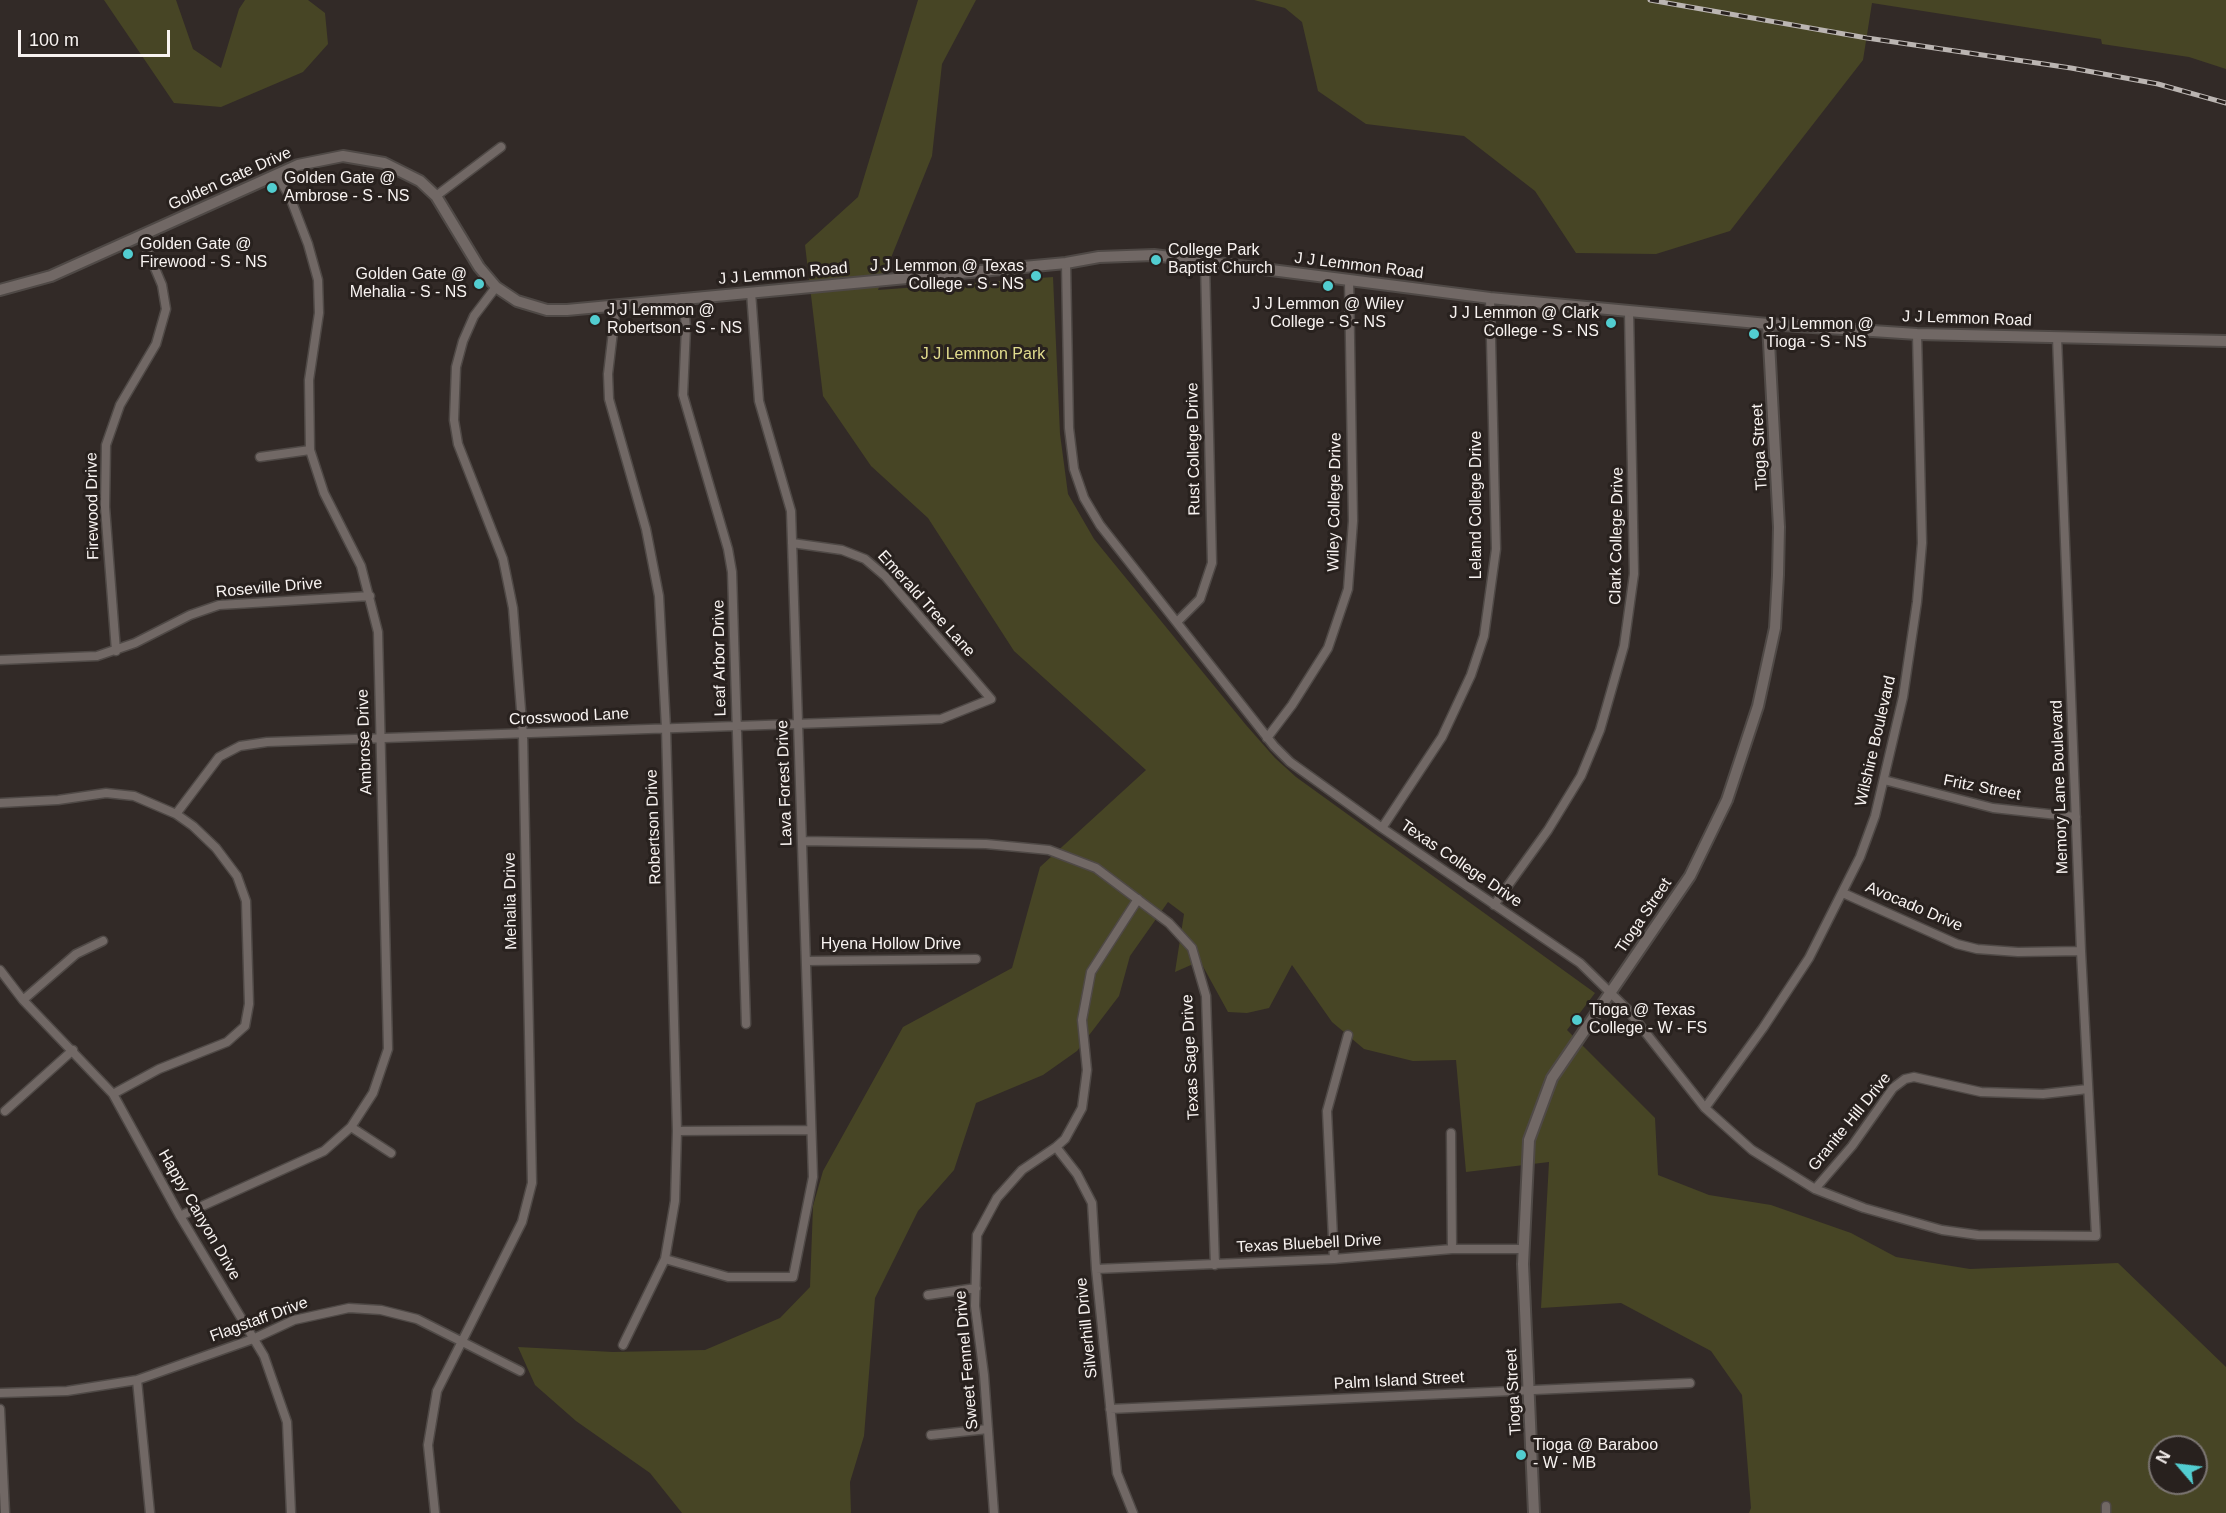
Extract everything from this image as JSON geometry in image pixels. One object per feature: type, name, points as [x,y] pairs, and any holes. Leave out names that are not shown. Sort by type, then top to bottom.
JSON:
[{"type":"street","points":[[436,196],[501,147]]},
{"type":"street","name":"Golden Gate Drive","points":[[0,290],[51,276],[313,160],[357,156],[397,168],[420,181],[436,196],[479,267],[496,287]]},
{"type":"street","name":"Ambrose Drive","points":[[180,1216],[324,1151],[351,1127],[373,1093],[388,1049],[379,645],[370,596],[361,566],[324,493],[310,450],[309,380],[319,313],[318,280],[308,244],[290,197],[277,175]]},
{"type":"street","name":"Firewood Drive","points":[[116,651],[105,507],[106,445],[120,405],[156,344],[166,309],[162,285],[141,235]]},
{"type":"street","name":"J J Lemmon Road","points":[[496,287],[517,301],[547,310],[616,306],[1066,263],[1099,257],[1154,255],[1490,298],[1768,324],[1917,334],[2226,341]]},
{"type":"street","name":"Texas College Drive","points":[[1066,263],[1069,428],[1078,485],[1100,525],[1267,738],[1290,762],[1382,828],[1580,963],[1610,992],[1659,1048],[1705,1108],[1752,1150],[1815,1189],[1873,1211],[1942,1230],[2013,1236],[2096,1236]]},
{"type":"street","name":"Rust College Drive","points":[[1177,622],[1200,599],[1206,587],[1212,563],[1205,263]]},
{"type":"street","name":"Wiley College Drive","points":[[1267,738],[1292,705],[1328,648],[1348,589],[1353,521],[1349,280]]},
{"type":"street","name":"Mehalia Drive","points":[[435,1513],[429,1463],[429,1428],[440,1383],[522,1222],[532,1183],[523,735],[513,608],[503,559],[458,444],[454,420],[456,367],[463,341],[474,316],[496,287]]},
{"type":"street","name":"Lava Forest Drive","points":[[665,1259],[728,1277],[793,1277],[813,1177],[791,511],[759,401],[751,292]]},
{"type":"street","name":"Leaf Arbor Drive","points":[[683,298],[686,327],[683,395],[728,549],[732,572],[736,726],[743,854],[746,1024]]},
{"type":"street","name":"Leland College Drive","points":[[1382,828],[1447,727],[1471,675],[1484,636],[1496,549],[1490,298]]},
{"type":"street","name":"Robertson Drive","points":[[616,306],[608,374],[609,399],[646,529],[656,577],[666,728],[677,1131],[675,1201],[665,1259],[623,1345]]},
{"type":"street","name":"Clark College Drive","points":[[1494,905],[1548,830],[1581,776],[1600,730],[1624,646],[1631,609],[1634,565],[1629,312]]},
{"type":"street","name":"Tioga Street","points":[[1534,1513],[1524,1249],[1529,1140],[1552,1078],[1678,894],[1704,849],[1727,800],[1765,679],[1775,628],[1779,526],[1768,324]]},
{"type":"street","name":"Wilshire Boulevard","points":[[1705,1108],[1763,1028],[1809,958],[1843,893],[1875,816],[1903,697],[1921,561],[1917,334]]},
{"type":"street","name":"Memory Lane Boulevard","points":[[2057,337],[2081,951],[2096,1236]]},
{"type":"street","points":[[260,457],[310,450]]},
{"type":"street","name":"Emerald Tree Lane","points":[[792,543],[842,550],[865,559],[885,576],[991,699]]},
{"type":"street","name":"Roseville Drive","points":[[0,660],[80,657],[116,651],[190,615],[219,605],[370,596]]},
{"type":"street","name":"Crosswood Lane","points":[[176,814],[210,766],[219,757],[240,746],[298,739],[523,735],[798,722],[941,719],[991,699]]},
{"type":"street","name":"Fritz Street","points":[[1884,780],[1993,808],[2076,817]]},
{"type":"street","points":[[0,803],[58,800],[106,793],[134,796],[176,814],[194,826],[216,848],[237,876],[246,901],[248,1015],[245,1026],[227,1042],[159,1069],[113,1094]]},
{"type":"street","name":"Texas Sage Drive","points":[[802,841],[986,844],[1049,850],[1096,868],[1169,923],[1192,948],[1206,996],[1215,1265]]},
{"type":"street","name":"Avocado Drive","points":[[1843,893],[1967,946],[2018,952],[2081,951]]},
{"type":"street","name":"Sweet Fennel Drive","points":[[994,1513],[975,1306],[977,1235],[997,1198],[1022,1170],[1056,1147],[1065,1138],[1082,1108],[1087,1070],[1082,1020],[1091,972],[1138,899]]},
{"type":"street","points":[[23,1000],[76,954],[103,941]]},
{"type":"street","name":"Hyena Hollow Drive","points":[[806,961],[976,960]]},
{"type":"street","name":"Happy Canyon Drive","points":[[0,970],[23,1000],[113,1094],[180,1216],[264,1356],[287,1422],[291,1513]]},
{"type":"street","points":[[1334,1258],[1327,1111],[1348,1035]]},
{"type":"street","points":[[5,1111],[73,1050]]},
{"type":"street","name":"Granite Hill Drive","points":[[1815,1189],[1852,1146],[1893,1088],[1905,1079],[1914,1077],[1981,1092],[2043,1094],[2088,1089]]},
{"type":"street","points":[[351,1127],[391,1153]]},
{"type":"street","points":[[677,1131],[811,1130]]},
{"type":"street","points":[[1451,1133],[1452,1249]]},
{"type":"street","name":"Silverhill Drive","points":[[1056,1147],[1077,1174],[1092,1203],[1096,1269],[1117,1473],[1133,1513]]},
{"type":"street","name":"Texas Bluebell Drive","points":[[1096,1269],[1215,1265],[1452,1249],[1524,1249]]},
{"type":"street","points":[[928,1294],[975,1288]]},
{"type":"street","name":"Flagstaff Drive","points":[[0,1393],[68,1390],[137,1380],[254,1339],[294,1320],[349,1308],[400,1314],[431,1324],[520,1371]]},
{"type":"street","points":[[137,1380],[150,1513]]},
{"type":"street","name":"Palm Island Street","points":[[1110,1409],[1690,1383]]},
{"type":"street","points":[[0,1409],[5,1513]]},
{"type":"street","points":[[931,1435],[988,1429]]},
{"type":"green space","points":[[104,0],[176,0],[193,49],[221,68],[239,9],[245,0],[308,0],[325,13],[328,44],[303,72],[221,107],[174,103]]},
{"type":"green space","name":"J J Lemmon Park","points":[[918,0],[976,0],[942,64],[932,156],[878,290],[1053,277],[1060,434],[1068,494],[1094,539],[1275,758],[1296,777],[1595,993],[1567,1030],[1655,1118],[1658,1175],[1709,1195],[1771,1205],[1851,1233],[1896,1257],[1970,1269],[2118,1263],[2226,1367],[2226,1513],[1749,1513],[1751,1508],[1742,1395],[1711,1351],[1621,1303],[1541,1308],[1549,1162],[1466,1172],[1456,1060],[1413,1061],[1364,1049],[1332,1022],[1292,965],[1269,1008],[1247,1013],[1228,1012],[1200,961],[1175,972],[1184,914],[1168,902],[1130,956],[1119,996],[1077,1051],[1043,1075],[976,1103],[954,1170],[918,1211],[875,1298],[864,1436],[850,1482],[851,1513],[682,1513],[650,1473],[576,1421],[535,1385],[518,1347],[613,1352],[705,1350],[780,1318],[810,1287],[813,1206],[823,1171],[903,1027],[1012,968],[1040,867],[1146,770],[1014,651],[928,518],[871,466],[823,396],[805,245],[858,197]]},
{"type":"green space","points":[[1254,0],[2226,0],[2226,69],[2189,57],[2102,44],[2101,39],[1872,3],[1863,60],[1730,231],[1656,254],[1576,253],[1535,191],[1464,136],[1366,124],[1318,91],[1302,22],[1285,8]]},
{"type":"railway","points":[[1650,0],[1867,38],[2071,68],[2158,84],[2226,103]]},
{"type":"place","name":"Golden Gate @ Ambrose - S - NS","points":[[272,188]]},
{"type":"place","name":"Golden Gate @ Firewood - S - NS","points":[[128,254]]},
{"type":"place","name":"College Park Baptist Church","points":[[1156,260]]},
{"type":"place","name":"J J Lemmon @ Texas College - S - NS","points":[[1036,276]]},
{"type":"place","name":"Golden Gate @ Mehalia - S - NS","points":[[479,284]]},
{"type":"place","name":"J J Lemmon @ Wiley College - S - NS","points":[[1328,286]]},
{"type":"place","name":"J J Lemmon @ Robertson - S - NS","points":[[595,320]]},
{"type":"place","name":"J J Lemmon @ Clark College - S - NS","points":[[1611,323]]},
{"type":"place","name":"J J Lemmon @ Tioga - S - NS","points":[[1754,334]]},
{"type":"place","name":"Tioga @ Texas College - W - FS","points":[[1577,1020]]},
{"type":"place","name":"Tioga @ Baraboo - W - MB","points":[[1521,1455]]}]
